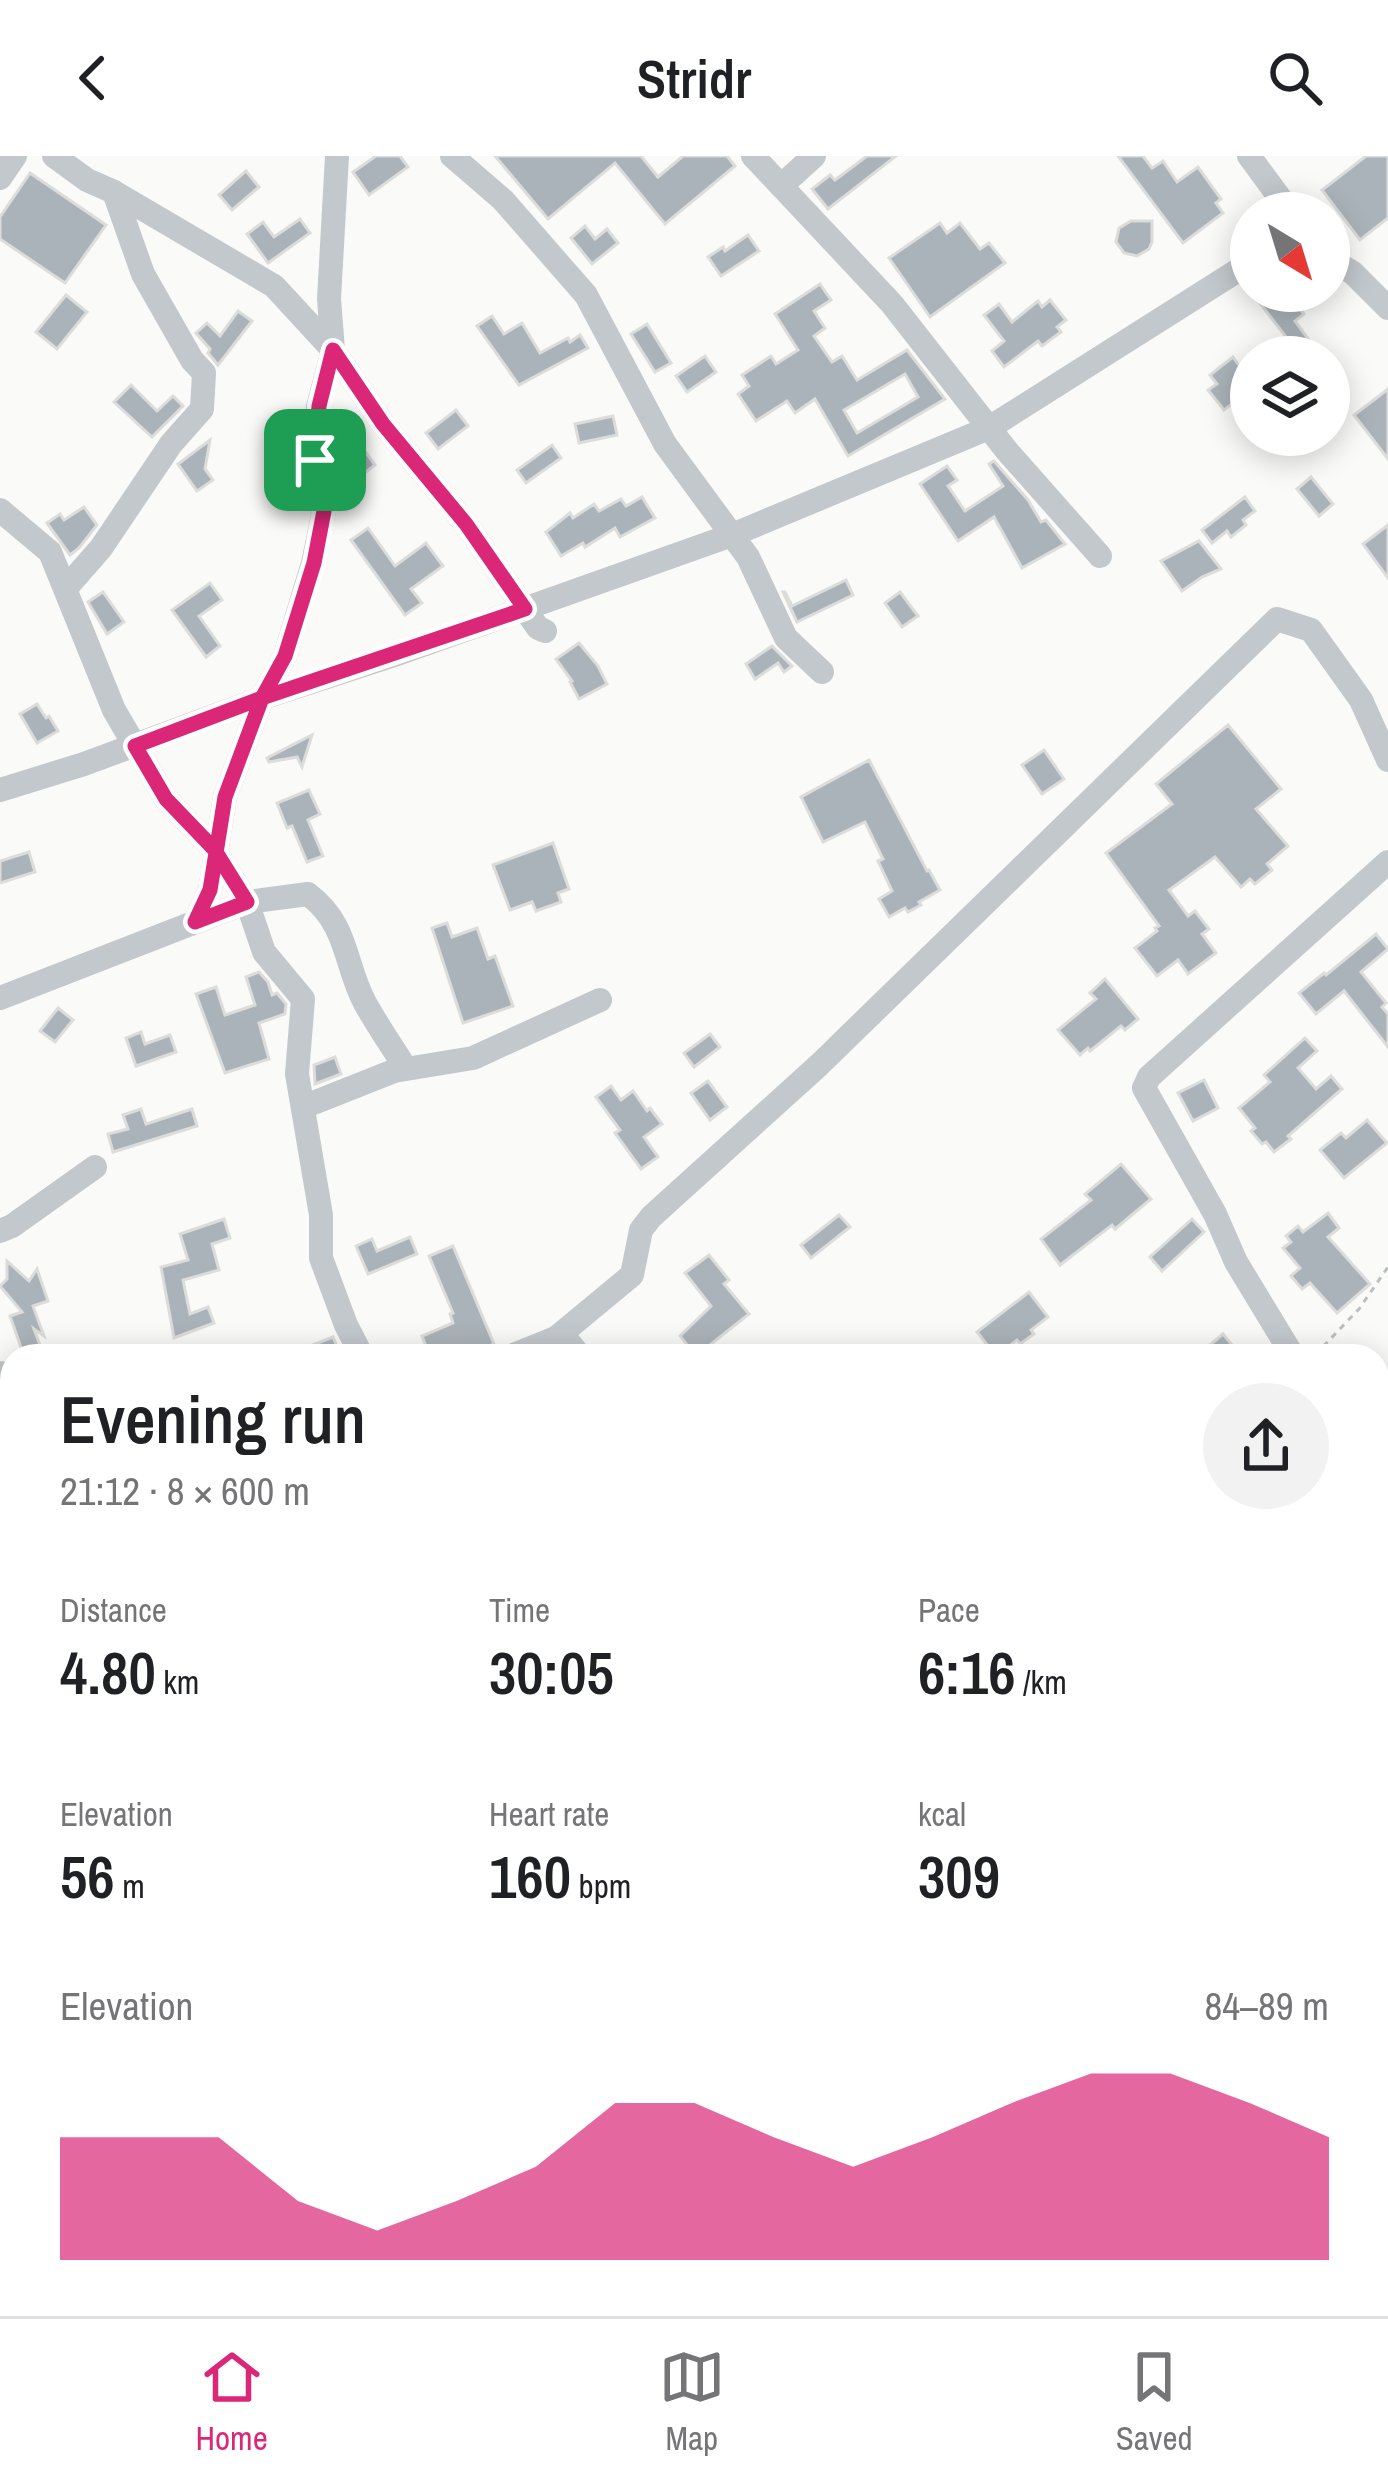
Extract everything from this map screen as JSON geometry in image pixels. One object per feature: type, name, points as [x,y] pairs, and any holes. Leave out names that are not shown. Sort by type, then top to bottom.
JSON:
[{"type":"street","points":[[0,178],[15,156]]},
{"type":"street","points":[[54,156],[274,286],[333,350],[383,424],[466,524],[544,632]]},
{"type":"street","points":[[195,922],[210,890],[225,797],[262,698],[285,656],[314,563],[324,511],[315,460],[319,406],[333,350],[329,299],[337,156]]},
{"type":"street","points":[[452,156],[503,200],[586,295],[665,444],[748,557],[787,638],[822,672]]},
{"type":"street","points":[[753,156],[892,304],[989,428],[1100,556]]},
{"type":"street","points":[[781,186],[814,156]]},
{"type":"street","points":[[1249,156],[1276,192]]},
{"type":"street","points":[[66,588],[101,548],[171,444],[202,409],[205,373],[192,360],[143,274],[114,192]]},
{"type":"street","points":[[1350,271],[1388,308]]},
{"type":"street","points":[[0,790],[732,535],[989,428],[1230,275]]},
{"type":"street","points":[[0,511],[50,552],[114,710],[166,799],[214,849],[247,902],[264,952],[303,999],[297,1075],[321,1215],[321,1258],[356,1344]]},
{"type":"street","points":[[541,1344],[556,1338],[632,1275],[641,1230],[651,1217],[819,1065],[1277,619],[1312,630],[1361,700],[1388,760]]},
{"type":"street","points":[[1286,1344],[1236,1262],[1215,1214],[1144,1088],[1149,1076],[1388,862]]},
{"type":"street","points":[[0,998],[247,902],[308,894],[322,905],[346,944],[363,1000],[401,1061]]},
{"type":"street","points":[[303,1107],[394,1071],[473,1058],[600,1000]]},
{"type":"street","points":[[0,1232],[95,1168]]},
{"type":"street","points":[[556,1338],[570,1344]]},
{"type":"path","points":[[1325,1344],[1359,1309],[1388,1267]]},
{"type":"building","points":[[376,156],[400,156],[408,167],[369,195],[353,172]]},
{"type":"building","points":[[495,156],[641,156],[658,177],[683,156],[727,156],[735,166],[665,224],[615,163],[548,219]]},
{"type":"building","points":[[867,156],[896,156],[828,209],[812,189],[830,175],[835,180]]},
{"type":"building","points":[[1118,156],[1143,156],[1152,168],[1163,161],[1177,182],[1198,167],[1221,199],[1216,203],[1223,213],[1183,243]]},
{"type":"building","points":[[1366,156],[1388,156],[1388,218],[1360,240],[1350,227],[1350,192],[1322,190]]},
{"type":"building","points":[[246,171],[259,187],[232,210],[219,195]]},
{"type":"building","points":[[30,173],[106,225],[65,283],[0,239],[0,217]]},
{"type":"building","points":[[300,219],[310,233],[268,263],[247,234],[263,222],[274,237]]},
{"type":"building","points":[[1131,221],[1152,221],[1149,249],[1137,256],[1124,253],[1116,242],[1119,228]]},
{"type":"building","points":[[940,223],[947,233],[960,223],[980,249],[989,243],[1005,263],[930,317],[889,258]]},
{"type":"building","points":[[585,226],[595,239],[607,229],[618,243],[592,264],[571,238]]},
{"type":"building","points":[[748,235],[759,251],[721,276],[708,257]]},
{"type":"building","points":[[820,284],[831,300],[814,311],[825,328],[814,336],[832,362],[842,356],[857,380],[907,350],[945,399],[848,456],[815,399],[795,413],[787,401],[756,421],[738,394],[749,386],[742,375],[771,356],[776,364],[798,350],[775,314]],"holes":[[[905,374],[918,397],[857,433],[844,410]]]},
{"type":"building","points":[[66,295],[87,312],[57,349],[36,332]]},
{"type":"building","points":[[1050,300],[1066,320],[1057,327],[1061,332],[1042,346],[1038,341],[1004,367],[992,351],[1004,341],[984,315],[999,304],[1012,322],[1038,301],[1042,307]]},
{"type":"building","points":[[238,311],[252,321],[218,365],[196,333],[207,323],[220,336]]},
{"type":"building","points":[[1267,312],[1303,312],[1295,321],[1306,336],[1285,336]]},
{"type":"building","points":[[492,316],[504,334],[522,323],[540,353],[580,335],[588,348],[519,385],[477,326]]},
{"type":"building","points":[[647,324],[671,363],[655,372],[631,334]]},
{"type":"building","points":[[705,356],[716,372],[687,392],[676,376]]},
{"type":"building","points":[[1230,359],[1230,406],[1224,410],[1208,390],[1217,384],[1210,375]]},
{"type":"building","points":[[131,385],[157,411],[173,396],[183,406],[152,437],[114,402]]},
{"type":"building","points":[[1388,389],[1388,459],[1354,415]]},
{"type":"building","points":[[456,410],[468,426],[438,449],[426,433]]},
{"type":"building","points":[[613,416],[617,435],[579,443],[575,424]]},
{"type":"building","points":[[356,439],[375,465],[345,488],[334,472],[332,457]]},
{"type":"building","points":[[210,440],[205,469],[213,480],[197,491],[178,464]]},
{"type":"building","points":[[552,445],[561,458],[526,483],[517,470]]},
{"type":"building","points":[[994,461],[1041,522],[1046,520],[1065,544],[1022,568],[994,517],[958,541],[920,484],[947,466],[957,480],[948,486],[965,511],[1003,486],[989,464]]},
{"type":"building","points":[[1311,477],[1333,504],[1319,516],[1297,489]]},
{"type":"building","points":[[642,497],[655,518],[620,537],[615,528],[561,556],[546,532],[570,513],[573,518],[594,504],[599,511],[621,499],[626,506]]},
{"type":"building","points":[[1245,497],[1255,511],[1243,520],[1246,525],[1212,543],[1202,530]]},
{"type":"building","points":[[84,507],[97,525],[70,555],[47,523],[60,514],[64,520]]},
{"type":"building","points":[[1388,525],[1388,578],[1363,544]]},
{"type":"building","points":[[368,528],[395,566],[426,543],[443,566],[411,589],[422,603],[405,615],[351,540]]},
{"type":"building","points":[[1199,541],[1221,569],[1182,591],[1161,561]]},
{"type":"building","points":[[846,580],[853,595],[797,622],[783,592],[792,606]]},
{"type":"building","points":[[210,583],[222,600],[199,616],[220,646],[206,657],[172,610]]},
{"type":"building","points":[[103,592],[124,622],[107,634],[88,602]]},
{"type":"building","points":[[900,592],[918,616],[902,627],[885,603]]},
{"type":"building","points":[[579,643],[607,684],[579,699],[556,659]]},
{"type":"building","points":[[772,646],[792,666],[784,672],[778,663],[755,679],[746,664]]},
{"type":"building","points":[[37,704],[58,731],[37,743],[20,714]]},
{"type":"building","points":[[1228,725],[1281,789],[1256,809],[1288,846],[1267,864],[1272,870],[1255,884],[1250,879],[1241,887],[1215,857],[1169,890],[1188,916],[1195,911],[1209,929],[1202,934],[1216,953],[1188,974],[1178,960],[1157,976],[1135,948],[1159,926],[1106,853],[1172,804],[1156,784]]},
{"type":"building","points":[[312,735],[302,767],[297,757],[269,762],[267,758]]},
{"type":"building","points":[[1044,750],[1064,779],[1042,794],[1022,765]]},
{"type":"building","points":[[869,760],[940,890],[908,912],[905,908],[889,917],[879,899],[892,891],[865,822],[823,842],[801,797]]},
{"type":"building","points":[[309,790],[320,814],[308,820],[323,856],[307,862],[277,803]]},
{"type":"building","points":[[553,843],[569,889],[558,893],[561,902],[536,911],[532,902],[510,910],[493,865]]},
{"type":"building","points":[[29,852],[35,872],[0,883],[0,861]]},
{"type":"building","points":[[447,923],[452,937],[477,928],[488,959],[495,956],[513,1006],[463,1023],[432,928]]},
{"type":"building","points":[[1376,934],[1388,949],[1361,972],[1386,1003],[1382,1007],[1388,1014],[1388,1047],[1344,991],[1316,1014],[1299,993]]},
{"type":"building","points":[[259,972],[272,995],[277,993],[286,1004],[285,1014],[259,1023],[269,1059],[225,1073],[196,994],[216,987],[225,1015],[255,1005],[246,977]]},
{"type":"building","points":[[1105,979],[1138,1019],[1080,1055],[1058,1030],[1096,999],[1090,993]]},
{"type":"building","points":[[58,1008],[73,1020],[55,1042],[40,1031]]},
{"type":"building","points":[[141,1032],[145,1044],[170,1035],[176,1052],[136,1066],[126,1038]]},
{"type":"building","points":[[710,1034],[720,1047],[694,1067],[684,1053]]},
{"type":"building","points":[[1305,1038],[1317,1051],[1298,1068],[1316,1089],[1331,1076],[1342,1089],[1274,1152],[1251,1131],[1255,1128],[1239,1108],[1270,1082],[1264,1075]]},
{"type":"building","points":[[335,1057],[341,1074],[315,1084],[314,1065]]},
{"type":"building","points":[[1204,1080],[1218,1108],[1193,1121],[1178,1093]]},
{"type":"building","points":[[708,1081],[727,1107],[710,1120],[691,1093]]},
{"type":"building","points":[[611,1086],[621,1100],[633,1091],[662,1124],[644,1137],[658,1157],[641,1169],[596,1097]]},
{"type":"building","points":[[141,1109],[146,1124],[192,1109],[197,1126],[113,1152],[108,1134],[128,1129],[123,1115]]},
{"type":"building","points":[[1367,1120],[1387,1143],[1344,1178],[1320,1150],[1341,1133],[1346,1138]]},
{"type":"building","points":[[1121,1164],[1151,1199],[1060,1265],[1041,1239],[1091,1200],[1085,1194]]},
{"type":"building","points":[[1328,1213],[1339,1228],[1328,1237],[1370,1284],[1337,1313],[1310,1283],[1302,1289],[1291,1276],[1300,1268],[1283,1248],[1291,1242],[1286,1236],[1298,1226],[1303,1232]]},
{"type":"building","points":[[839,1215],[850,1227],[811,1258],[801,1245]]},
{"type":"building","points":[[224,1219],[230,1238],[212,1244],[219,1270],[183,1280],[190,1314],[208,1307],[214,1323],[174,1338],[161,1267],[188,1260],[180,1234]]},
{"type":"building","points":[[1192,1219],[1204,1232],[1162,1271],[1150,1257]]},
{"type":"building","points":[[410,1237],[417,1254],[368,1274],[356,1246],[372,1239],[377,1251]]},
{"type":"building","points":[[453,1246],[494,1344],[425,1344],[422,1336],[453,1323],[429,1256]]},
{"type":"building","points":[[709,1255],[729,1280],[724,1284],[749,1314],[711,1344],[686,1344],[680,1336],[711,1306],[685,1273]]},
{"type":"building","points":[[7,1261],[29,1281],[37,1269],[48,1301],[33,1306],[44,1336],[34,1329],[40,1344],[20,1344],[10,1316],[22,1312],[0,1286],[7,1279]]},
{"type":"building","points":[[1029,1292],[1048,1317],[1020,1344],[1017,1340],[986,1344],[977,1332]]},
{"type":"building","points":[[1223,1334],[1231,1344],[1211,1344]]},
{"type":"route","points":[[315,460],[319,406],[333,350],[383,424],[466,524],[525,609],[262,698],[135,746],[166,799],[214,849],[247,902],[195,922],[210,890],[214,849],[225,797],[262,698],[285,656],[314,563],[324,511],[315,460]]}]
